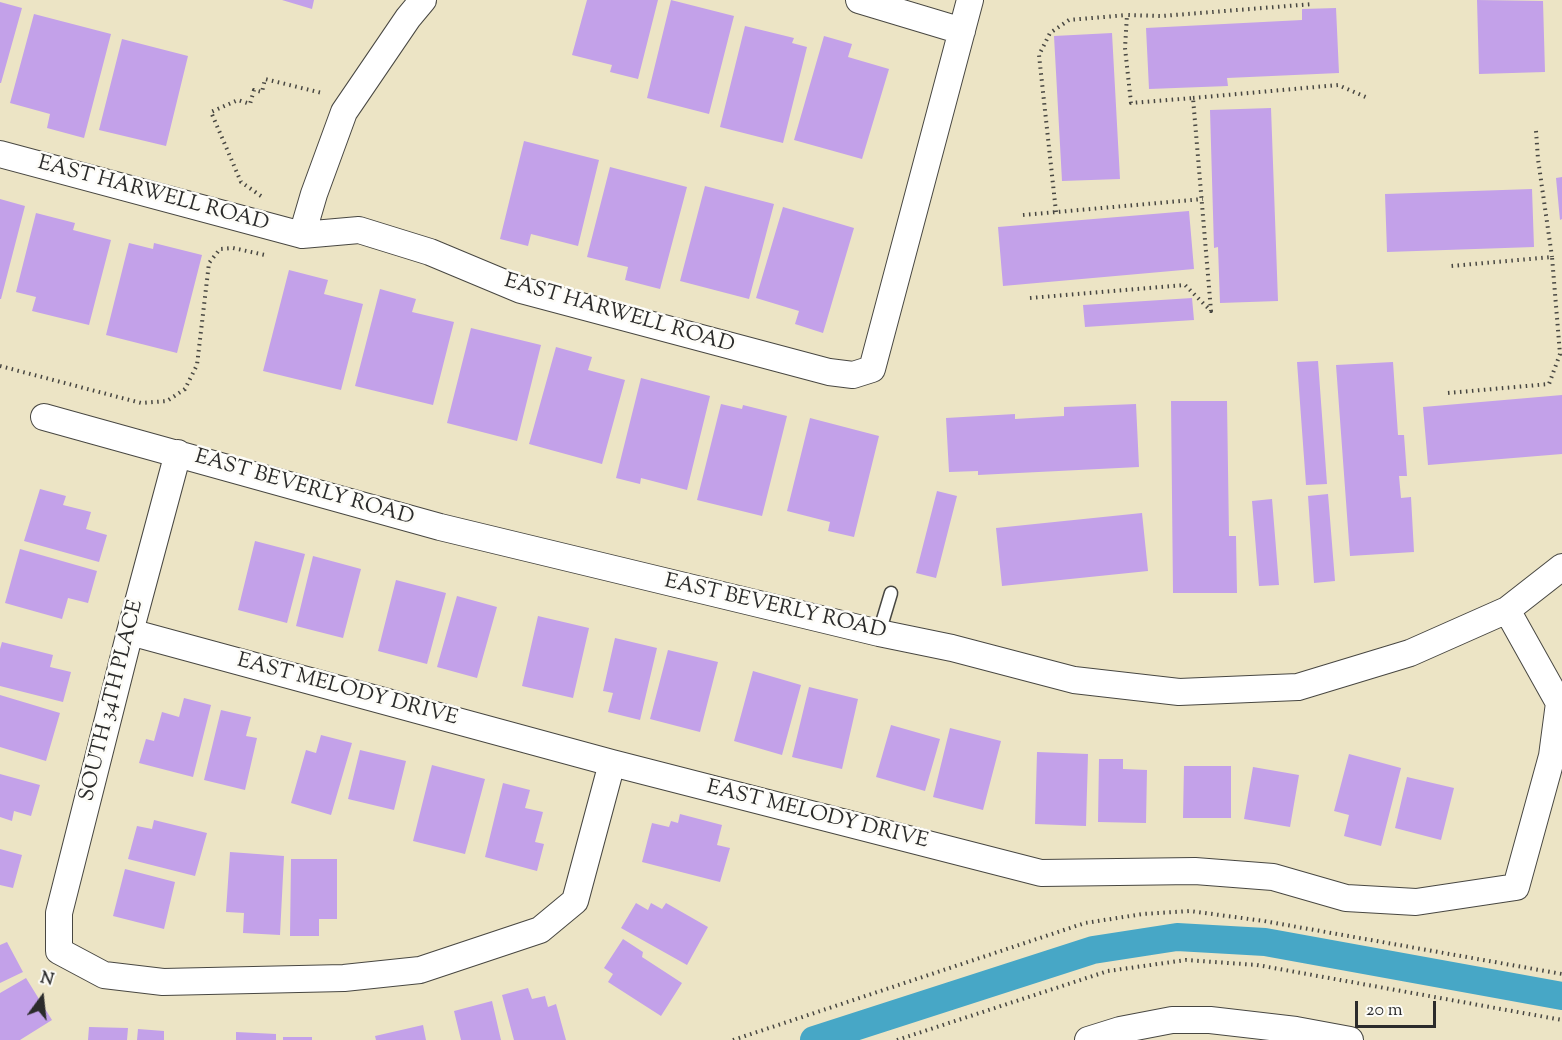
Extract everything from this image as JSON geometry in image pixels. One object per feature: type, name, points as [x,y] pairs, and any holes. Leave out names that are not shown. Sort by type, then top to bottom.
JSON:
[{"type":"street","points":[[302,235],[314,194],[344,112],[408,18],[423,0]]},
{"type":"street","points":[[859,0],[962,31]]},
{"type":"street","name":"EAST HARWELL ROAD","points":[[0,154],[302,235],[359,230],[430,252],[533,294],[829,372],[852,375],[873,369],[970,0]]},
{"type":"street","name":"EAST BEVERLY ROAD","points":[[44,417],[440,527],[879,633],[952,648],[1074,680],[1179,692],[1298,687],[1410,653],[1507,610],[1562,567]]},
{"type":"street","name":"SOUTH 34TH PLACE","points":[[178,453],[59,913],[58,951],[104,975],[163,982],[344,978],[420,970],[540,930],[575,901],[612,763]]},
{"type":"street","name":"EAST MELODY DRIVE","points":[[130,632],[612,763],[1041,873],[1195,871],[1273,877],[1346,898],[1416,902],[1516,887],[1552,756],[1559,703],[1507,610]]},
{"type":"street","points":[[1088,1040],[1120,1030],[1173,1020],[1210,1020],[1296,1030],[1350,1040]]},
{"type":"lane","points":[[879,633],[891,593]]},
{"type":"path","points":[[1056,212],[1039,55],[1050,33],[1069,20],[1127,15],[1162,16],[1313,4]]},
{"type":"path","points":[[1127,15],[1125,48],[1131,103],[1338,85],[1368,98]]},
{"type":"path","points":[[268,201],[241,182],[211,111],[238,100],[250,104],[254,90],[262,92],[265,79],[322,93]]},
{"type":"path","points":[[1030,298],[1185,285],[1211,311],[1193,98]]},
{"type":"path","points":[[1448,393],[1549,384],[1560,354],[1552,257],[1536,131]]},
{"type":"path","points":[[1023,215],[1203,199]]},
{"type":"path","points":[[0,366],[141,404],[167,401],[185,389],[197,365],[209,263],[220,249],[233,248],[268,255]]},
{"type":"path","points":[[1451,266],[1552,257]]},
{"type":"path","points":[[733,1040],[1085,923],[1143,914],[1190,910],[1562,974]]},
{"type":"path","points":[[897,1040],[1108,971],[1186,960],[1257,965],[1562,1020]]},
{"type":"building","points":[[282,0],[314,0],[312,9]]},
{"type":"building","points":[[587,0],[658,0],[638,79],[610,72],[612,65],[572,55]]},
{"type":"building","points":[[671,0],[734,16],[709,114],[647,98]]},
{"type":"building","points":[[1477,0],[1543,1],[1545,72],[1479,74]]},
{"type":"building","points":[[0,2],[22,8],[1,83],[0,83]]},
{"type":"building","points":[[1336,8],[1339,73],[1227,78],[1228,86],[1149,89],[1146,28],[1302,20],[1302,9]]},
{"type":"building","points":[[34,14],[111,34],[84,138],[47,128],[50,114],[10,103]]},
{"type":"building","points":[[745,26],[794,38],[792,43],[807,47],[783,143],[720,127]]},
{"type":"building","points":[[1112,33],[1120,179],[1062,181],[1054,36]]},
{"type":"building","points":[[824,36],[852,44],[848,57],[889,69],[862,159],[794,140]]},
{"type":"building","points":[[122,39],[188,56],[166,146],[99,130]]},
{"type":"building","points":[[1271,108],[1278,301],[1220,303],[1218,247],[1214,248],[1210,110]]},
{"type":"building","points":[[524,141],[599,160],[578,246],[531,234],[528,246],[500,239]]},
{"type":"building","points":[[610,167],[687,187],[660,289],[625,280],[628,267],[587,257]]},
{"type":"building","points":[[1562,177],[1562,219],[1560,220],[1556,178]]},
{"type":"building","points":[[705,186],[774,204],[749,299],[680,281]]},
{"type":"building","points":[[1532,189],[1534,247],[1387,252],[1385,194]]},
{"type":"building","points":[[0,199],[25,206],[1,299],[0,299]]},
{"type":"building","points":[[783,207],[854,228],[823,333],[795,324],[799,311],[756,298]]},
{"type":"building","points":[[1189,211],[1194,269],[1003,286],[998,227]]},
{"type":"building","points":[[36,213],[75,223],[73,230],[111,240],[89,325],[32,311],[36,297],[16,292]]},
{"type":"building","points":[[129,243],[153,249],[154,243],[202,255],[177,353],[106,335]]},
{"type":"building","points":[[289,270],[328,280],[324,294],[363,304],[341,390],[263,371]]},
{"type":"building","points":[[380,289],[416,299],[412,312],[454,322],[433,405],[355,386]]},
{"type":"building","points":[[1192,298],[1194,320],[1085,327],[1083,305]]},
{"type":"building","points":[[471,328],[541,345],[517,441],[447,423]]},
{"type":"building","points":[[556,347],[592,357],[588,370],[625,380],[602,464],[529,444]]},
{"type":"building","points":[[1318,361],[1327,484],[1306,485],[1297,362]]},
{"type":"building","points":[[1393,362],[1398,435],[1404,435],[1407,476],[1399,476],[1401,498],[1411,497],[1414,552],[1350,556],[1336,365]]},
{"type":"building","points":[[641,378],[710,396],[687,490],[641,478],[640,484],[616,478]]},
{"type":"building","points":[[1562,395],[1562,454],[1428,465],[1423,407]]},
{"type":"building","points":[[1171,401],[1227,401],[1229,536],[1236,536],[1237,593],[1173,593]]},
{"type":"building","points":[[721,404],[742,409],[743,405],[787,416],[762,516],[697,500]]},
{"type":"building","points":[[1136,404],[1139,467],[978,475],[978,471],[949,472],[946,418],[1015,414],[1015,419],[1064,416],[1064,407]]},
{"type":"building","points":[[810,418],[879,436],[854,537],[828,531],[830,522],[787,511]]},
{"type":"building","points":[[40,489],[66,496],[63,505],[91,512],[86,529],[107,535],[99,562],[24,541]]},
{"type":"building","points":[[937,491],[957,496],[936,578],[916,573]]},
{"type":"building","points":[[1328,494],[1335,581],[1314,583],[1308,496]]},
{"type":"building","points":[[1272,499],[1279,585],[1259,586],[1252,501]]},
{"type":"building","points":[[1142,513],[1148,571],[1002,586],[996,528]]},
{"type":"building","points":[[255,541],[305,554],[287,623],[238,610]]},
{"type":"building","points":[[20,549],[97,571],[88,603],[68,598],[62,619],[5,603]]},
{"type":"building","points":[[313,556],[361,569],[343,638],[296,626]]},
{"type":"building","points":[[396,580],[446,593],[427,664],[378,651]]},
{"type":"building","points":[[457,596],[497,607],[477,678],[437,667]]},
{"type":"building","points":[[538,616],[589,628],[573,698],[522,686]]},
{"type":"building","points":[[615,638],[657,648],[640,720],[608,712],[613,693],[603,691]]},
{"type":"building","points":[[2,642],[53,655],[50,667],[71,672],[63,702],[0,686]]},
{"type":"building","points":[[668,650],[718,662],[700,732],[650,719]]},
{"type":"building","points":[[753,671],[801,685],[782,755],[734,741]]},
{"type":"building","points":[[809,687],[858,699],[842,769],[792,757]]},
{"type":"building","points":[[0,695],[60,713],[46,761],[0,747]]},
{"type":"building","points":[[184,698],[211,705],[193,777],[139,763],[146,739],[154,741],[162,712],[179,717]]},
{"type":"building","points":[[221,710],[251,717],[246,736],[257,738],[245,790],[204,780]]},
{"type":"building","points":[[891,725],[940,739],[925,791],[876,777]]},
{"type":"building","points":[[950,728],[1001,741],[983,810],[933,797]]},
{"type":"building","points":[[321,735],[352,743],[331,815],[291,803],[306,750],[316,753]]},
{"type":"building","points":[[360,750],[406,761],[394,810],[348,799]]},
{"type":"building","points":[[1037,752],[1088,754],[1086,826],[1035,824]]},
{"type":"building","points":[[1349,754],[1401,768],[1381,846],[1344,836],[1349,815],[1334,811]]},
{"type":"building","points":[[1099,759],[1123,759],[1123,769],[1147,770],[1146,823],[1098,822]]},
{"type":"building","points":[[432,765],[485,779],[465,854],[413,841]]},
{"type":"building","points":[[1184,766],[1231,766],[1231,818],[1183,818]]},
{"type":"building","points":[[1253,767],[1299,775],[1290,827],[1244,819]]},
{"type":"building","points":[[0,774],[40,785],[31,816],[14,811],[12,821],[0,817]]},
{"type":"building","points":[[1407,777],[1454,788],[1441,840],[1395,828]]},
{"type":"building","points":[[503,783],[530,790],[525,808],[543,812],[535,842],[544,844],[537,871],[485,857]]},
{"type":"building","points":[[680,814],[722,825],[717,845],[730,848],[720,882],[642,862],[652,823],[669,827],[671,821],[678,823]]},
{"type":"building","points":[[154,820],[207,833],[195,876],[128,859],[137,826],[152,829]]},
{"type":"building","points":[[0,849],[22,855],[13,888],[0,885]]},
{"type":"building","points":[[230,852],[284,856],[280,935],[243,933],[244,913],[226,912]]},
{"type":"building","points":[[291,859],[337,859],[337,919],[319,919],[319,936],[290,936]]},
{"type":"building","points":[[125,869],[175,882],[164,929],[113,916]]},
{"type":"building","points":[[636,903],[648,910],[651,903],[662,909],[666,903],[708,927],[687,965],[621,928]]},
{"type":"building","points":[[623,939],[643,952],[642,957],[682,983],[661,1016],[608,982],[613,974],[604,968]]},
{"type":"building","points":[[7,942],[23,972],[0,983],[0,945]]},
{"type":"building","points":[[26,978],[52,1020],[20,1040],[0,1040],[0,993]]},
{"type":"building","points":[[528,988],[532,999],[545,996],[548,1007],[556,1004],[566,1040],[514,1040],[502,995]]},
{"type":"building","points":[[492,1001],[501,1040],[461,1040],[454,1011]]},
{"type":"building","points":[[423,1025],[426,1040],[376,1040],[375,1036]]},
{"type":"building","points":[[89,1027],[128,1028],[127,1040],[88,1040]]},
{"type":"building","points":[[138,1029],[164,1031],[164,1040],[137,1040]]},
{"type":"building","points":[[236,1032],[276,1034],[276,1040],[236,1040]]},
{"type":"building","points":[[283,1037],[312,1037],[312,1040],[283,1040]]},
{"type":"waterway","points":[[814,1040],[1093,950],[1177,937],[1265,942],[1562,996]]}]
